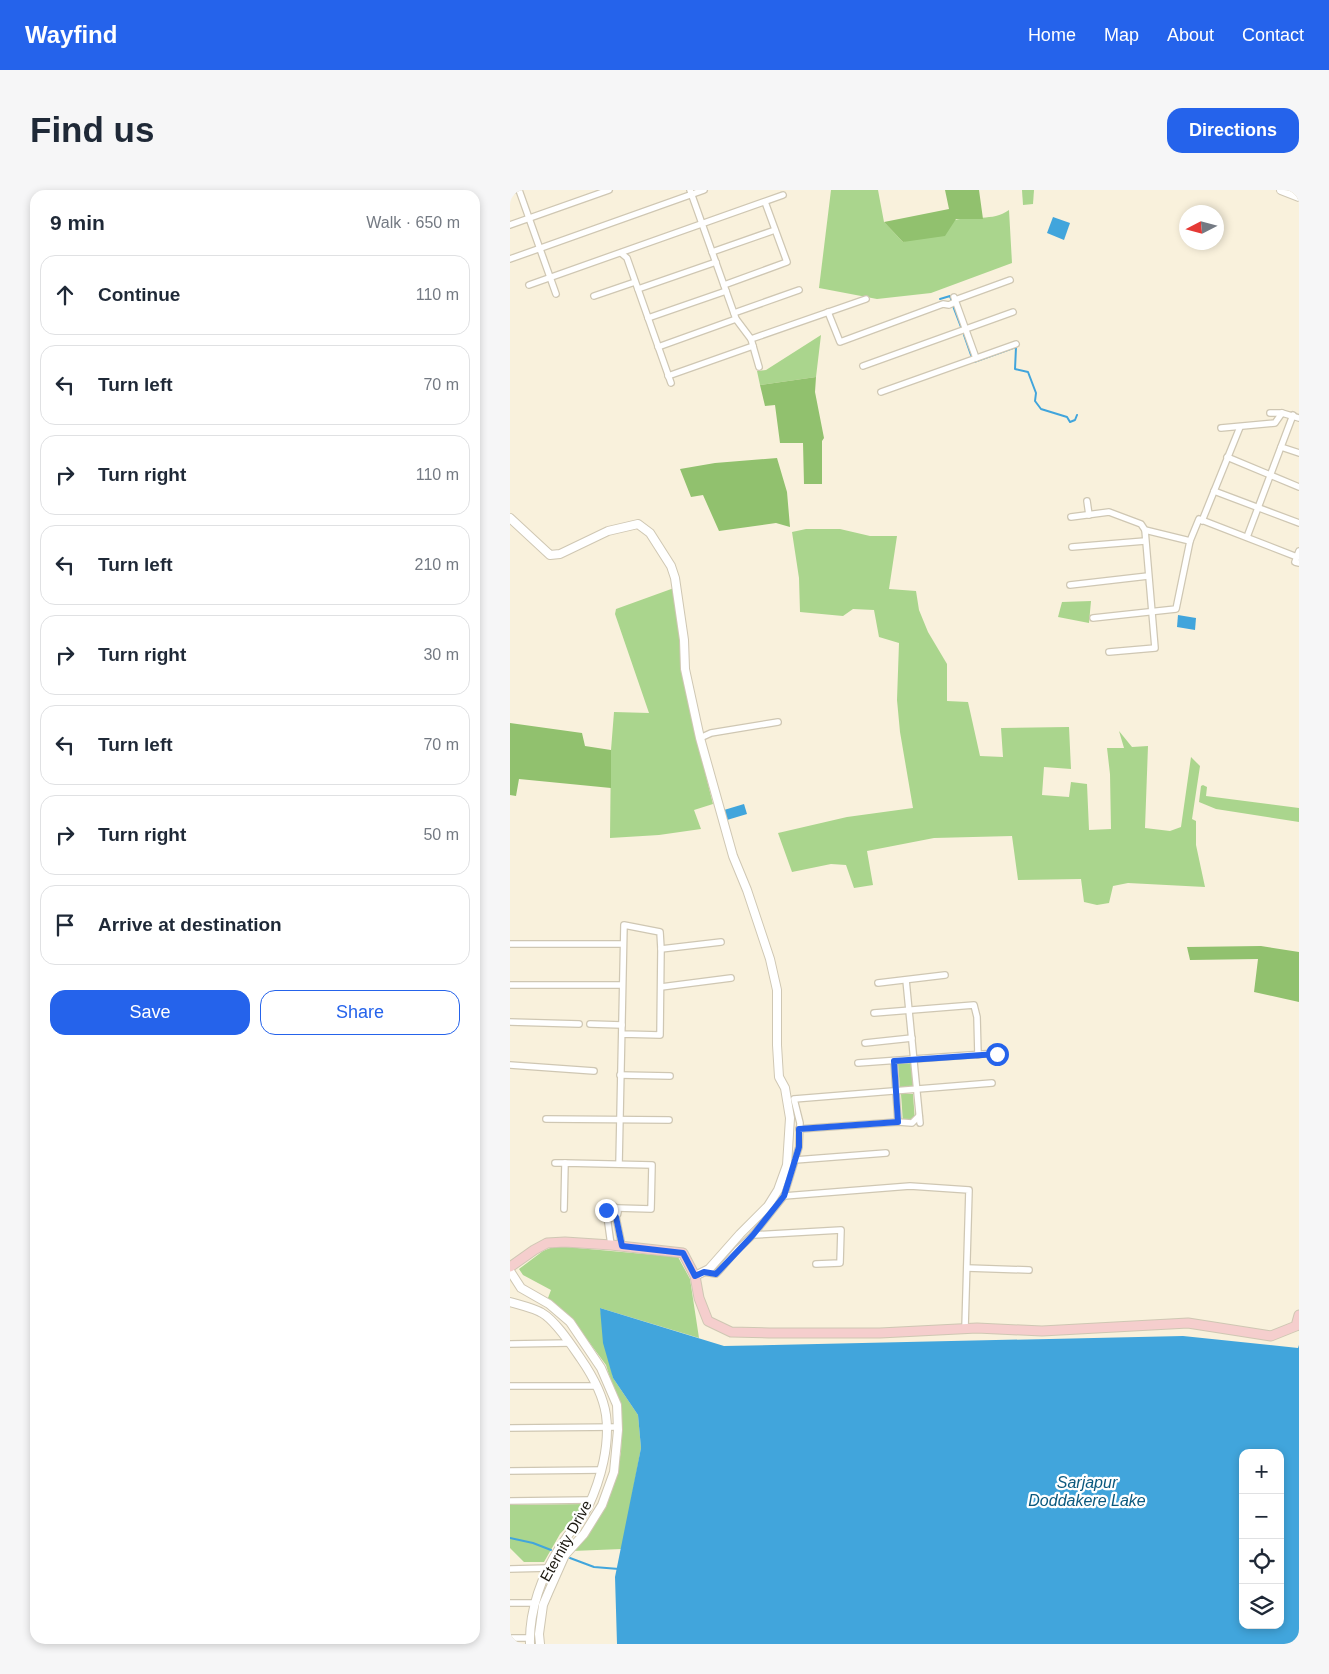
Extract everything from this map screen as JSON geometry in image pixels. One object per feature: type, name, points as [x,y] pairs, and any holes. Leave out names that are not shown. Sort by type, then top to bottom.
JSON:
[{"type":"main road","points":[[510,1267],[546,1243],[565,1242],[611,1245],[683,1253],[700,1274],[699,1298],[708,1321],[731,1332],[880,1333],[965,1328],[1010,1328],[1042,1331],[1188,1323],[1271,1336],[1296,1326],[1299,1315]]},
{"type":"street","points":[[510,191],[514,190]]},
{"type":"street","points":[[519,190],[556,294]]},
{"type":"street","points":[[510,225],[609,190]]},
{"type":"street","points":[[510,259],[690,192],[704,190]]},
{"type":"street","points":[[1281,190],[1299,197]]},
{"type":"street","points":[[690,192],[735,316],[751,340],[759,367]]},
{"type":"street","points":[[529,285],[783,195]]},
{"type":"street","points":[[648,318],[787,262],[765,202]]},
{"type":"street","points":[[712,252],[775,230]]},
{"type":"street","points":[[621,253],[627,258],[671,383]]},
{"type":"street","points":[[638,289],[716,262]]},
{"type":"street","points":[[828,312],[840,342],[943,304],[949,305],[955,300],[1010,280]]},
{"type":"street","points":[[594,296],[635,282]]},
{"type":"street","points":[[658,347],[799,290]]},
{"type":"street","points":[[751,340],[866,299]]},
{"type":"street","points":[[955,300],[976,358]]},
{"type":"street","points":[[863,366],[1013,312]]},
{"type":"street","points":[[881,392],[1016,344]]},
{"type":"street","points":[[668,376],[753,346]]},
{"type":"street","points":[[1247,538],[1281,446],[1296,417],[1282,413],[1270,413]]},
{"type":"street","points":[[1221,428],[1275,423],[1282,413]]},
{"type":"street","points":[[1202,521],[1240,427]]},
{"type":"street","points":[[1281,446],[1299,454]]},
{"type":"street","points":[[1227,457],[1299,487]]},
{"type":"street","points":[[1214,490],[1299,523]]},
{"type":"street","points":[[1087,501],[1089,515]]},
{"type":"street","points":[[1071,518],[1109,512],[1141,524],[1145,530],[1155,648],[1109,652]]},
{"type":"street","points":[[510,518],[550,555],[560,554],[617,528],[638,524],[650,533],[671,566],[675,578],[684,640],[685,669],[700,738],[733,856],[748,890],[770,959],[777,990],[779,1077],[785,1088],[790,1118],[787,1165],[778,1190],[768,1206],[709,1269],[700,1274]]},
{"type":"street","points":[[1093,618],[1176,609],[1190,541],[1199,519],[1298,557]]},
{"type":"street","points":[[1145,530],[1190,541]]},
{"type":"street","points":[[1072,548],[1145,541]]},
{"type":"street","points":[[1070,585],[1148,576]]},
{"type":"street","points":[[700,738],[711,733],[778,722]]},
{"type":"street","points":[[619,1164],[624,926],[660,932],[660,1035],[622,1034]]},
{"type":"street","points":[[661,949],[721,942]]},
{"type":"street","points":[[510,944],[623,944]]},
{"type":"street","points":[[878,983],[945,975]]},
{"type":"street","points":[[661,986],[731,978]]},
{"type":"street","points":[[906,980],[920,1123]]},
{"type":"street","points":[[510,985],[622,985]]},
{"type":"street","points":[[874,1012],[974,1004],[977,1017],[978,1055]]},
{"type":"street","points":[[510,1022],[579,1024]]},
{"type":"street","points":[[590,1024],[622,1025]]},
{"type":"street","points":[[865,1043],[912,1038]]},
{"type":"street","points":[[858,1063],[997,1054]]},
{"type":"street","points":[[894,1061],[898,1122]]},
{"type":"street","points":[[510,1066],[594,1071]]},
{"type":"street","points":[[620,1075],[670,1076]]},
{"type":"street","points":[[700,1274],[716,1274],[753,1235],[784,1196],[799,1147],[799,1129],[794,1099],[992,1083]]},
{"type":"street","points":[[799,1129],[898,1122],[912,1123],[919,1116]]},
{"type":"street","points":[[546,1119],[669,1120]]},
{"type":"street","points":[[794,1160],[886,1153]]},
{"type":"street","points":[[555,1163],[652,1165],[651,1209],[617,1208],[613,1206],[606,1210],[611,1245]]},
{"type":"street","points":[[564,1209],[565,1163]]},
{"type":"street","points":[[784,1196],[910,1186],[969,1190],[965,1328]]},
{"type":"street","points":[[617,1208],[619,1212],[616,1217],[622,1246]]},
{"type":"street","points":[[607,1216],[616,1217]]},
{"type":"street","points":[[753,1235],[841,1230],[840,1263],[816,1264]]},
{"type":"street","points":[[967,1268],[1029,1270]]},
{"type":"street","name":"Eternity Drive","points":[[510,1272],[521,1288],[549,1304],[570,1322],[601,1368],[617,1405],[618,1427],[614,1472],[602,1505],[584,1534],[565,1555],[549,1591],[543,1605],[539,1634],[540,1644]]},
{"type":"street","name":"Eternity Drive","points":[[510,1302],[542,1313],[565,1336],[589,1371],[606,1414],[606,1445],[602,1470],[587,1507],[558,1549],[549,1568],[535,1603],[530,1641]]},
{"type":"street","points":[[510,1344],[570,1343]]},
{"type":"street","points":[[510,1386],[596,1386]]},
{"type":"street","points":[[510,1428],[618,1427]]},
{"type":"street","points":[[510,1471],[602,1470]]},
{"type":"street","points":[[510,1501],[590,1500]]},
{"type":"street","points":[[510,1568],[549,1568]]},
{"type":"street","points":[[510,1603],[535,1603]]},
{"type":"street","points":[[510,1638],[530,1641]]},
{"type":"green space","points":[[831,190],[878,190],[884,222],[903,242],[955,220],[996,216],[1009,210],[1012,263],[931,293],[877,299],[819,288]]},
{"type":"green space","points":[[945,190],[979,190],[983,219],[956,219],[945,236],[903,242],[884,222],[949,209]]},
{"type":"green space","points":[[1022,190],[1034,190],[1033,204],[1023,205]]},
{"type":"green space","points":[[821,335],[816,377],[760,385],[757,371],[766,370]]},
{"type":"green space","points":[[816,377],[815,392],[824,438],[822,441],[822,484],[804,484],[803,443],[780,443],[775,405],[765,406],[760,385]]},
{"type":"green space","points":[[777,458],[787,492],[790,527],[776,523],[719,531],[703,495],[691,497],[680,469],[715,463]]},
{"type":"green space","points":[[806,529],[840,529],[870,536],[897,536],[889,589],[916,591],[919,610],[928,632],[947,664],[947,701],[968,702],[980,756],[1003,757],[1001,728],[1069,727],[1071,769],[1044,767],[1042,795],[1069,797],[1071,782],[1087,784],[1089,830],[1111,829],[1110,774],[1107,748],[1124,748],[1119,731],[1132,747],[1148,746],[1145,828],[1170,831],[1181,827],[1191,757],[1200,766],[1192,819],[1196,821],[1196,845],[1205,887],[1128,883],[1113,886],[1109,903],[1097,905],[1084,902],[1081,879],[1018,880],[1012,836],[934,838],[867,851],[873,885],[854,888],[846,865],[831,864],[792,872],[778,833],[847,817],[913,808],[900,732],[897,700],[899,643],[879,637],[874,610],[853,609],[843,616],[800,612],[799,578],[792,532]]},
{"type":"green space","points":[[674,588],[698,744],[713,804],[694,810],[701,829],[659,835],[610,838],[611,750],[614,712],[649,713],[615,614],[616,609]]},
{"type":"green space","points":[[1091,601],[1089,623],[1058,617],[1062,602]]},
{"type":"green space","points":[[510,723],[582,733],[585,746],[611,750],[611,788],[519,779],[516,796],[510,795]]},
{"type":"green space","points":[[1201,786],[1207,787],[1206,796],[1299,808],[1299,822],[1216,809],[1199,802]]},
{"type":"green space","points":[[1261,946],[1299,952],[1299,1002],[1254,992],[1258,959],[1190,960],[1187,947]]},
{"type":"green space","points":[[912,1063],[913,1087],[900,1088],[898,1064]]},
{"type":"green space","points":[[901,1094],[913,1094],[915,1122],[903,1123]]},
{"type":"green space","points":[[555,1246],[678,1257],[690,1279],[699,1338],[600,1308],[613,1378],[638,1415],[641,1448],[622,1549],[572,1551],[607,1500],[611,1490],[621,1453],[622,1418],[606,1365],[575,1323],[548,1298],[551,1290],[523,1275],[519,1269],[543,1251]]},
{"type":"green space","points":[[585,1504],[560,1534],[544,1562],[524,1562],[510,1548],[510,1505]]},
{"type":"water","points":[[1053,217],[1070,223],[1064,240],[1047,233]]},
{"type":"water","points":[[1178,615],[1196,618],[1195,630],[1177,627]]},
{"type":"water","points":[[744,804],[747,814],[727,820],[724,810]]},
{"type":"water","name":"Sarjapur Doddakere Lake","points":[[600,1308],[724,1346],[1183,1336],[1298,1348],[1299,1345],[1299,1644],[617,1644],[615,1577],[641,1448],[638,1415],[613,1378],[603,1343]]},
{"type":"waterway","points":[[940,299],[950,296],[952,302]]},
{"type":"waterway","points":[[953,306],[961,327]]},
{"type":"waterway","points":[[964,335],[971,355]]},
{"type":"waterway","points":[[974,362],[1016,347],[1015,369],[1028,372],[1036,393],[1035,401],[1041,409],[1067,417],[1070,422],[1075,420],[1077,415]]},
{"type":"waterway","points":[[510,1538],[533,1543],[551,1550]]},
{"type":"waterway","points":[[570,1558],[594,1567],[619,1569]]},
{"type":"route","points":[[606,1210],[606,1214],[609,1217],[616,1217],[622,1246],[683,1253],[695,1276],[704,1272],[716,1274],[753,1235],[784,1196],[799,1147],[799,1129],[898,1122],[894,1061],[997,1054]]}]
